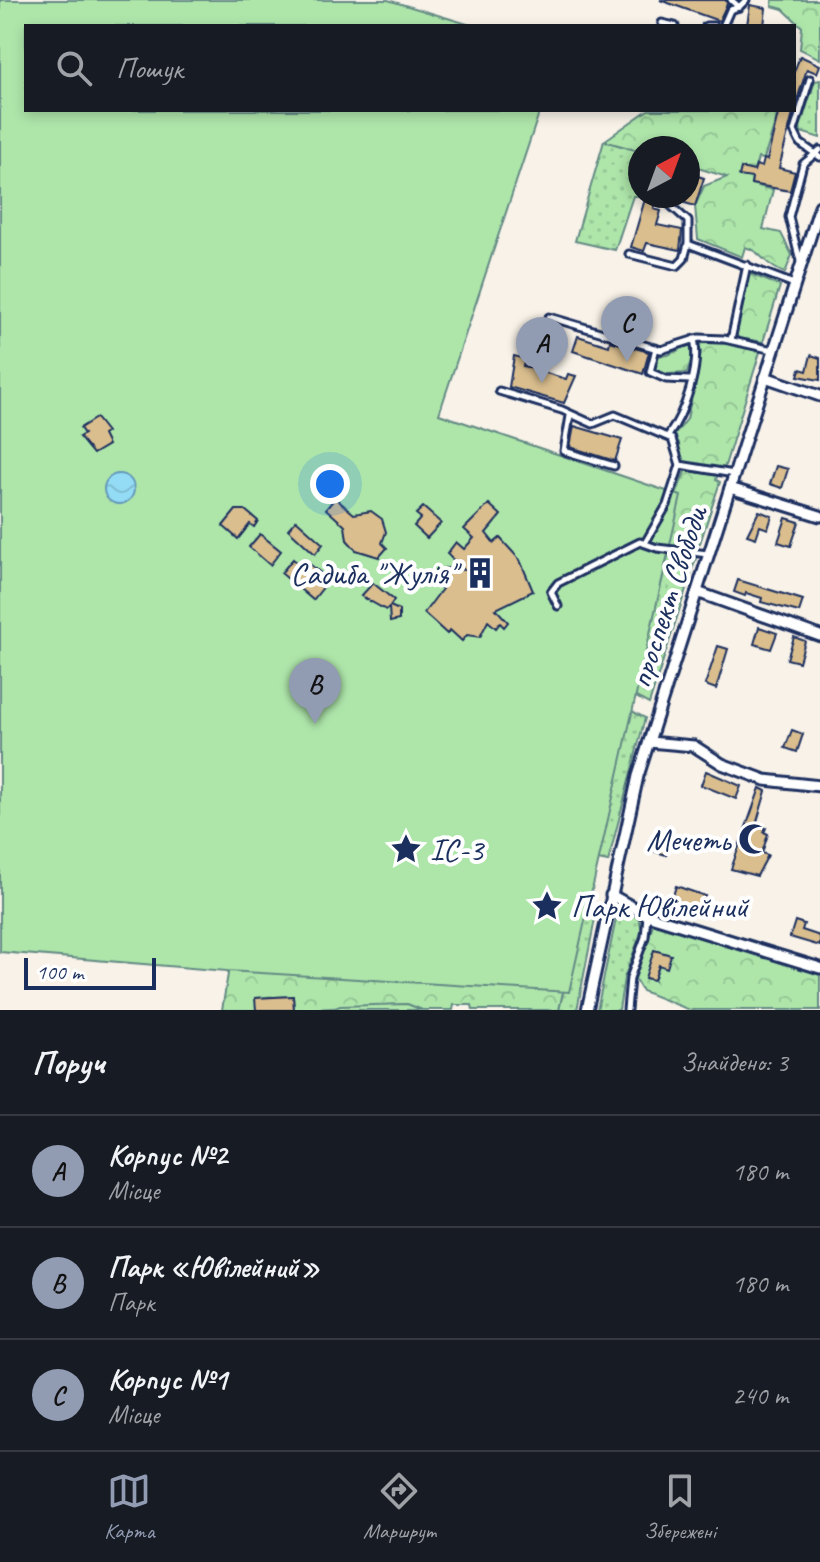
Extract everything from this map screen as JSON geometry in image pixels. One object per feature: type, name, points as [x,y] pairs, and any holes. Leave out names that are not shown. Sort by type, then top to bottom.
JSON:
[{"type":"street","name":"проспект Свободи","points":[[587,1010],[611,895],[649,742],[819,212]]},
{"type":"street","points":[[765,377],[820,396]]},
{"type":"street","points":[[730,488],[820,516]]},
{"type":"street","points":[[697,592],[820,636]]},
{"type":"street","points":[[649,742],[694,746],[722,764],[765,780],[820,786]]},
{"type":"street","points":[[611,895],[647,915],[820,968]]},
{"type":"lane","points":[[731,0],[739,7]]},
{"type":"lane","points":[[724,24],[730,10],[746,0]]},
{"type":"lane","points":[[662,23],[666,24]]},
{"type":"lane","points":[[810,79],[794,131],[812,153],[820,157]]},
{"type":"lane","points":[[801,264],[791,235],[789,217],[803,164],[812,153],[820,150]]},
{"type":"lane","points":[[629,254],[677,266],[684,259],[688,244],[688,221],[673,208]]},
{"type":"lane","points":[[791,235],[812,231]]},
{"type":"lane","points":[[688,244],[794,284]]},
{"type":"lane","points":[[731,340],[747,265]]},
{"type":"lane","points":[[549,317],[657,348],[668,349],[694,339],[731,340],[774,350]]},
{"type":"lane","points":[[668,436],[684,410],[696,356],[694,339]]},
{"type":"lane","points":[[657,348],[650,372],[666,379],[690,380]]},
{"type":"lane","points":[[499,391],[562,410],[593,424],[613,414],[668,436],[677,446],[680,465],[667,505],[645,543]]},
{"type":"lane","points":[[570,416],[564,451],[614,466]]},
{"type":"lane","points":[[680,465],[735,474]]},
{"type":"lane","points":[[558,606],[551,592],[558,583],[640,542],[657,548],[709,554]]},
{"type":"lane","points":[[627,1010],[630,978],[645,937],[647,915]]},
{"type":"green space","points":[[0,0],[388,0],[467,24],[24,24],[24,112],[539,112],[439,414],[681,496],[569,992],[227,971],[0,952]]},
{"type":"green space","points":[[772,0],[820,0],[820,59],[800,49],[802,27],[783,9],[772,6]]},
{"type":"green space","points":[[820,80],[820,138],[801,132],[800,127],[815,81]]},
{"type":"green space","points":[[645,112],[778,112],[764,159],[758,158],[751,184],[773,190],[763,229],[781,233],[792,255],[785,273],[751,249],[745,247],[742,257],[698,239],[695,208],[700,208],[704,186],[727,177],[700,169],[700,136],[628,136],[628,148],[604,141]]},
{"type":"green space","points":[[604,141],[628,148],[629,208],[615,250],[575,241]]},
{"type":"green space","points":[[748,273],[780,286],[763,342],[738,338],[736,334]]},
{"type":"green space","points":[[698,343],[734,344],[760,352],[724,469],[686,463],[680,458],[679,443],[674,436],[687,419],[701,352]]},
{"type":"green space","points":[[691,344],[693,354],[687,373],[667,374],[653,369],[657,356],[668,355]]},
{"type":"green space","points":[[686,469],[718,473],[716,480],[720,482],[700,543],[691,547],[657,544]]},
{"type":"green space","points":[[669,552],[691,554],[696,558],[649,704],[634,696]]},
{"type":"green space","points":[[630,710],[645,718],[608,862],[593,859]]},
{"type":"green space","points":[[581,910],[596,914],[577,1010],[559,1010]]},
{"type":"green space","points":[[630,910],[639,918],[642,930],[624,978],[619,1010],[597,1010],[617,914]]},
{"type":"green space","points":[[654,921],[820,971],[820,1010],[690,1010],[642,991],[635,979]]},
{"type":"green space","points":[[575,937],[559,1010],[473,1010],[472,1005],[454,1005],[453,1010],[422,1010],[407,1004],[294,1010],[293,996],[256,998],[256,1010],[222,1010],[230,962]]},
{"type":"green space","points":[[407,1004],[422,1010],[331,1010],[340,1006]]},
{"type":"water","points":[[119,474],[125,475],[133,483],[133,495],[125,503],[119,504],[113,503],[105,495],[104,489],[105,483],[113,475]]},
{"type":"building","points":[[660,0],[726,0],[727,4],[719,21]]},
{"type":"building","points":[[750,5],[766,8],[764,24],[747,24]]},
{"type":"building","points":[[800,56],[820,65],[817,73],[807,69],[796,103],[796,67]]},
{"type":"building","points":[[779,112],[793,112],[779,168],[795,172],[790,191],[751,184],[752,178],[739,176],[741,168],[754,171],[756,165],[762,167],[764,159],[767,160]]},
{"type":"building","points":[[642,208],[661,211],[657,225],[682,230],[680,250],[647,243],[644,251],[631,247]]},
{"type":"building","points":[[578,336],[609,346],[610,341],[649,352],[643,374],[573,351]]},
{"type":"building","points":[[811,355],[820,358],[820,380],[798,376],[800,369],[807,371]]},
{"type":"building","points":[[514,356],[525,359],[523,366],[566,379],[568,374],[576,376],[564,403],[509,387]]},
{"type":"building","points":[[96,418],[107,432],[103,435],[108,445],[93,454],[79,437],[84,434],[80,428]]},
{"type":"building","points":[[574,426],[622,440],[615,461],[570,447]]},
{"type":"building","points":[[776,466],[788,469],[782,488],[770,484]]},
{"type":"building","points":[[335,498],[354,514],[371,511],[382,519],[386,532],[382,543],[387,548],[379,557],[356,550],[347,540],[345,526],[326,509]]},
{"type":"building","name":"Садиба \"Жулія\"","points":[[489,504],[501,515],[486,533],[494,543],[500,538],[520,560],[533,591],[496,609],[508,622],[504,627],[500,623],[496,628],[488,621],[480,637],[467,635],[462,641],[450,630],[447,634],[424,613],[442,589],[436,577],[438,572],[444,568],[464,570],[447,554],[456,542],[464,549],[474,538],[464,529]]},
{"type":"building","points":[[423,507],[441,523],[427,538],[414,526],[421,518],[416,514]]},
{"type":"building","points":[[236,510],[245,510],[258,521],[254,527],[250,524],[238,539],[223,526]]},
{"type":"building","points":[[759,511],[772,516],[768,529],[760,526],[756,538],[747,535]]},
{"type":"building","points":[[786,518],[799,522],[791,546],[778,542]]},
{"type":"building","points":[[296,520],[323,544],[315,554],[288,529]]},
{"type":"building","points":[[260,534],[281,551],[270,565],[249,547]]},
{"type":"building","points":[[293,559],[303,567],[307,562],[329,580],[313,600],[281,573]]},
{"type":"building","points":[[738,580],[803,600],[799,612],[761,602],[762,598],[746,593],[745,596],[734,592]]},
{"type":"building","points":[[373,583],[394,600],[390,606],[399,610],[399,620],[390,622],[389,607],[386,610],[361,596]]},
{"type":"building","points":[[759,627],[777,633],[771,649],[754,644]]},
{"type":"building","points":[[794,637],[805,641],[799,662],[787,659]]},
{"type":"building","points":[[718,646],[728,649],[716,689],[705,685]]},
{"type":"building","points":[[792,730],[803,734],[797,752],[785,748]]},
{"type":"building","points":[[706,771],[741,786],[736,799],[701,785]]},
{"type":"building","points":[[760,788],[766,791],[756,825],[766,828],[764,832],[768,834],[762,853],[768,855],[757,876],[731,869]]},
{"type":"building","points":[[654,838],[670,842],[666,855],[650,850]]},
{"type":"building","points":[[676,886],[705,896],[701,910],[672,899]]},
{"type":"building","points":[[795,921],[804,924],[802,930],[820,936],[820,946],[790,937]]},
{"type":"building","points":[[654,950],[671,955],[667,968],[659,965],[654,980],[645,978]]},
{"type":"building","points":[[293,996],[294,1010],[256,1010],[255,998]]},
{"type":"place","name":"Корпус №1","points":[[627,362]]},
{"type":"place","name":"Корпус №2","points":[[542,383]]},
{"type":"place","name":"Садиба \"Жулія\"","points":[[480,573]]},
{"type":"place","name":"Парк «Ювілейний»","points":[[315,724]]},
{"type":"place","name":"Мечеть","points":[[754,839]]},
{"type":"place","name":"ІС-3","points":[[406,849]]},
{"type":"place","name":"Парк Ювілейний","points":[[547,906]]}]
